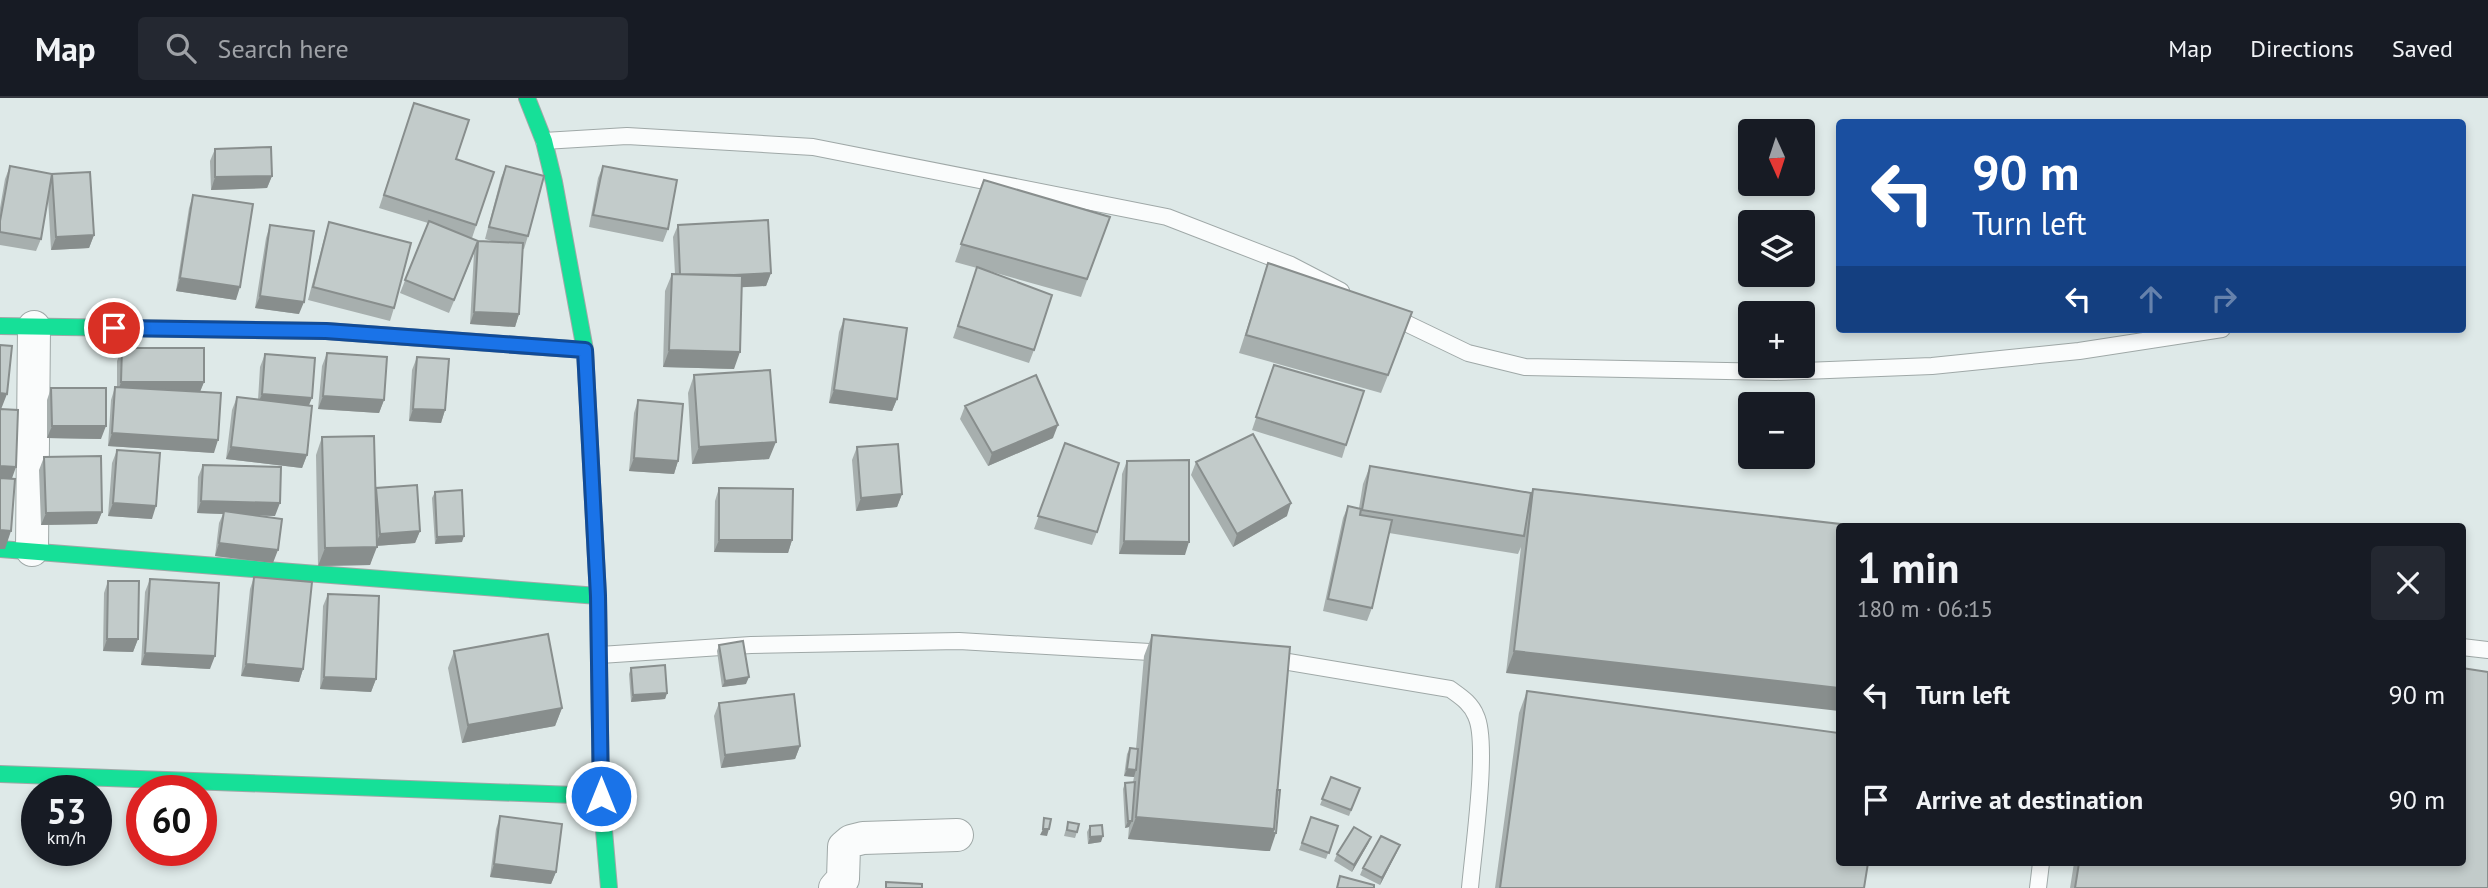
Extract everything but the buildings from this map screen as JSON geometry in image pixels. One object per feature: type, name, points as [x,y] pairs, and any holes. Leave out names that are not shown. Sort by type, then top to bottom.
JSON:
[{"type":"street","points":[[527,98],[544,141],[554,182],[585,350],[598,596],[601,796],[609,888]]},
{"type":"street","points":[[0,326],[326,331],[585,350]]},
{"type":"street","points":[[32,550],[34,327]]},
{"type":"street","points":[[0,549],[598,596]]},
{"type":"street","points":[[0,775],[601,796]]},
{"type":"street","points":[[835,888],[843,879],[844,847],[851,841],[863,838],[957,835]]},
{"type":"lane","points":[[544,141],[627,136],[813,147],[1167,216],[1291,265],[1351,296]]},
{"type":"lane","points":[[1375,308],[1468,353],[1525,367],[1776,372],[1932,366],[2079,351],[2196,333]]},
{"type":"lane","points":[[600,655],[751,645],[959,641],[1187,654]]},
{"type":"lane","points":[[2466,647],[2488,650]]},
{"type":"lane","points":[[1254,658],[1450,689],[1469,703],[1478,717],[1482,741],[1470,888]]},
{"type":"lane","points":[[2038,888],[2041,866]]},
{"type":"traffic: fast","points":[[527,98],[544,141],[554,182],[585,350],[598,596],[601,796],[609,888]]},
{"type":"traffic: fast","points":[[0,326],[326,331],[585,350]]},
{"type":"traffic: fast","points":[[0,549],[598,596]]},
{"type":"traffic: fast","points":[[0,774],[601,796]]},
{"type":"route","points":[[114,328],[326,331],[585,350],[598,596],[601,796]]}]
